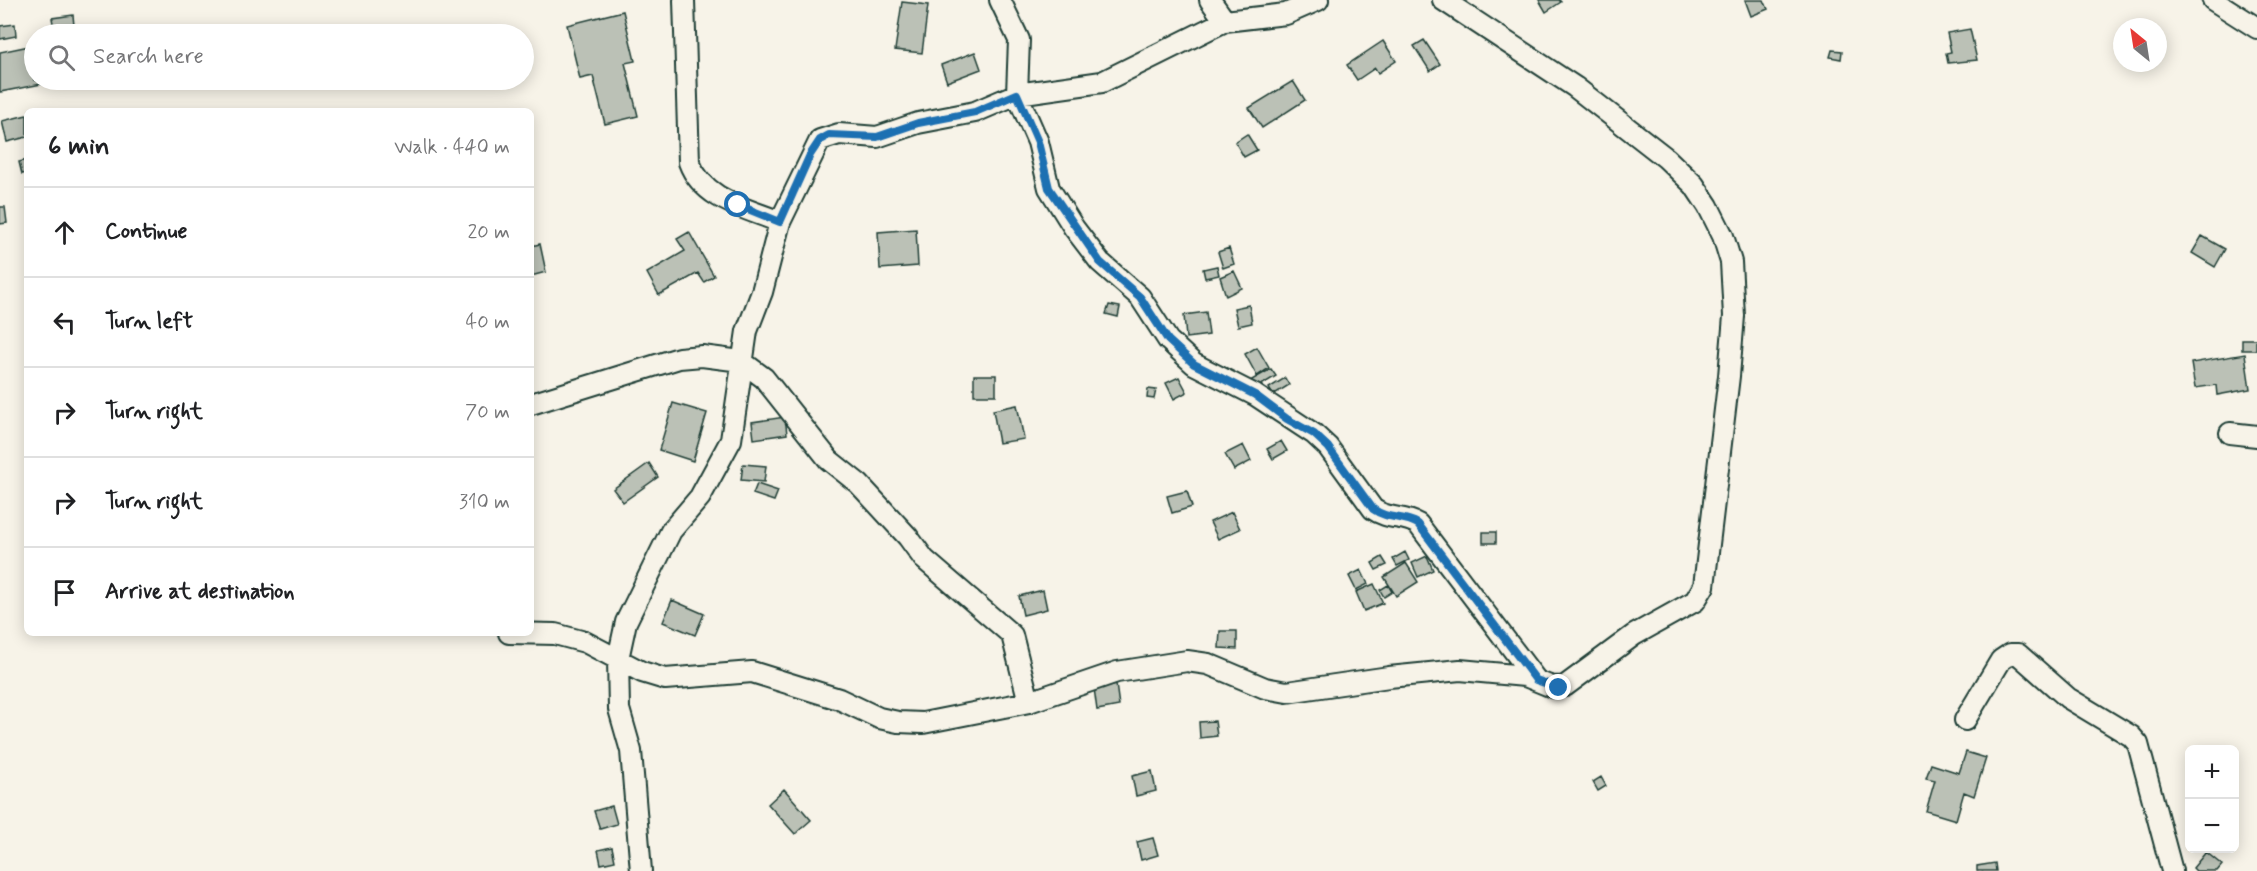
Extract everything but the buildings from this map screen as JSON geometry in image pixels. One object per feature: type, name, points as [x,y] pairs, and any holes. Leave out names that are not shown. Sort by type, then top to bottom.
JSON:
[{"type":"street","points":[[684,0],[689,162],[695,177],[710,192],[780,222]]},
{"type":"street","points":[[1000,0],[1019,40],[1017,94],[1038,142],[1049,188],[1100,262],[1140,297],[1168,340],[1194,364],[1255,395],[1287,419],[1314,434],[1328,447],[1373,509],[1381,515],[1411,520],[1418,524],[1536,680]]},
{"type":"street","points":[[1210,0],[1225,21]]},
{"type":"street","points":[[641,871],[631,751],[619,709],[618,659],[626,622],[671,531],[700,497],[731,440],[747,331],[762,291],[780,222],[810,155],[820,140],[829,135],[877,137],[918,123],[975,112],[1017,94],[1101,82],[1225,21],[1287,14],[1318,0]]},
{"type":"street","points":[[534,634],[555,634],[585,642],[642,672],[665,679],[752,672],[839,699],[879,718],[898,722],[923,723],[1029,702],[1117,672],[1187,662],[1208,664],[1265,688],[1287,692],[1389,677],[1460,670],[1525,676],[1552,687],[1565,686],[1634,635],[1685,608],[1700,594],[1706,578],[1724,438],[1734,316],[1731,262],[1724,236],[1694,185],[1666,158],[1575,87],[1443,0]]},
{"type":"street","points":[[2213,0],[2257,28]]},
{"type":"street","points":[[534,403],[679,358],[702,356],[741,361],[764,378],[829,460],[859,484],[894,521],[924,559],[1012,634],[1029,702]]},
{"type":"street","points":[[2230,433],[2257,436]]},
{"type":"street","points":[[1965,720],[2001,660],[2010,654],[2018,654],[2068,698],[2131,736],[2138,744],[2172,871]]},
{"type":"route","points":[[738,205],[780,222],[810,155],[820,140],[829,135],[850,134],[877,137],[918,123],[975,112],[1017,94],[1038,142],[1049,188],[1074,228],[1100,262],[1140,297],[1168,340],[1194,364],[1255,395],[1287,419],[1314,434],[1328,447],[1373,509],[1381,515],[1392,519],[1411,520],[1418,524],[1536,680],[1559,688]]}]
